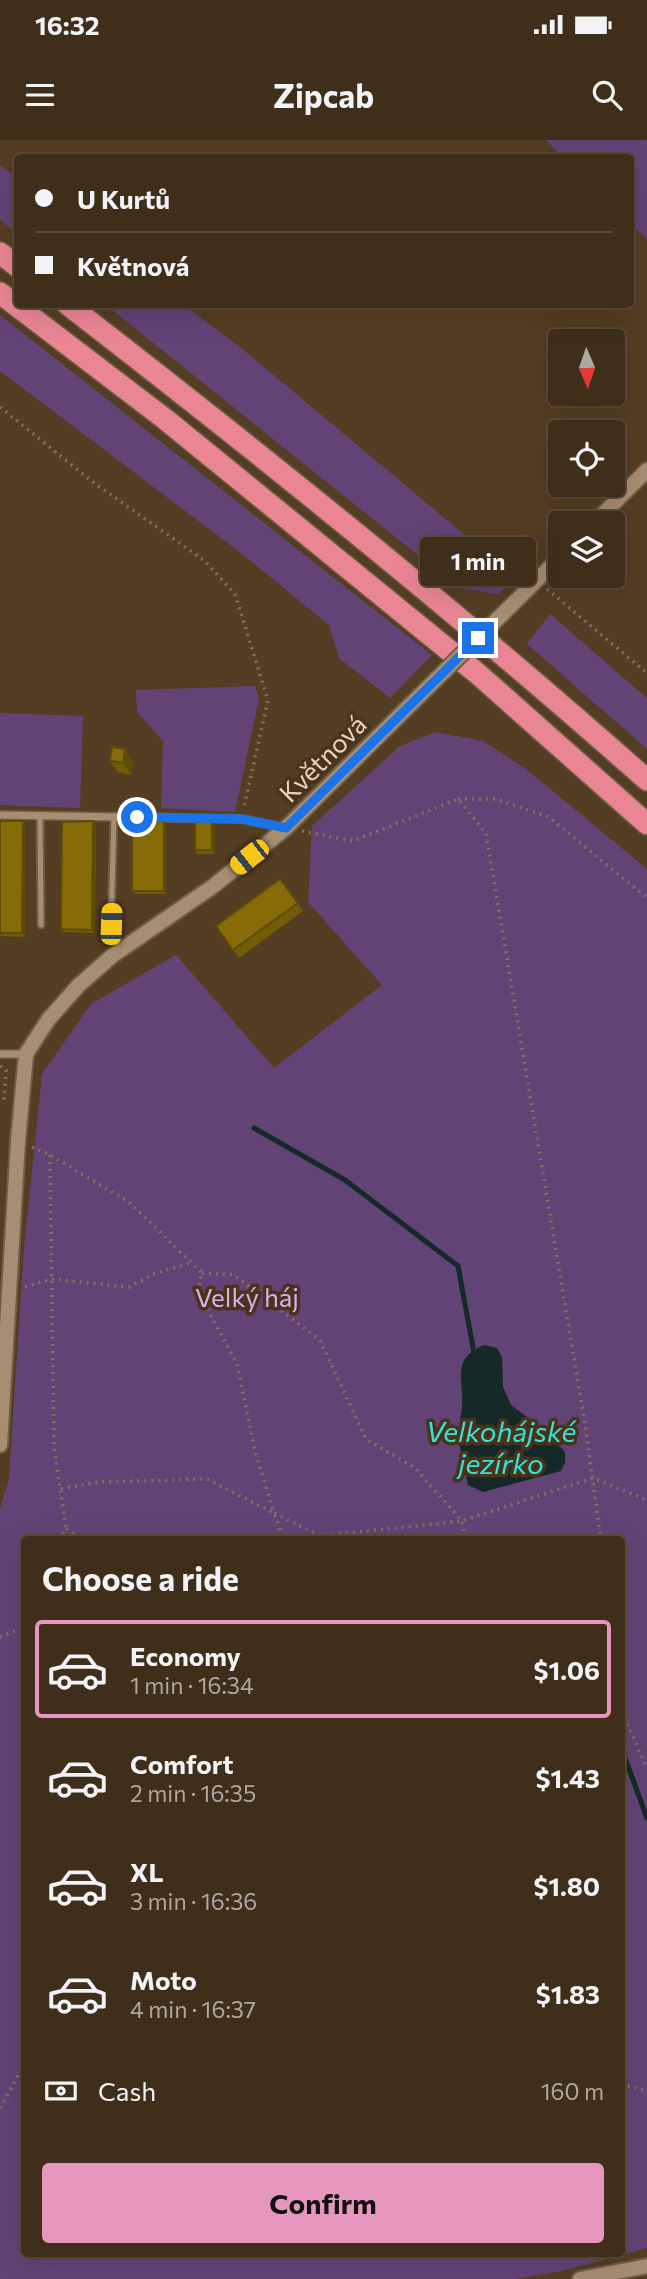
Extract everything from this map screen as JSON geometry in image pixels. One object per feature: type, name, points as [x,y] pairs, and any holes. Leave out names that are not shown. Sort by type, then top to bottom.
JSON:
[{"type":"highway","points":[[0,253],[14,264]]},
{"type":"highway","points":[[0,293],[14,304]]},
{"type":"highway","points":[[20,308],[165,419],[467,665],[647,824]]},
{"type":"highway","points":[[72,308],[185,395],[497,648],[647,780]]},
{"type":"street","points":[[606,511],[647,470]]},
{"type":"street","name":"Květnová","points":[[0,1445],[18,1141],[26,1054],[48,1020],[78,986],[112,956],[212,887],[286,828],[548,569]]},
{"type":"street","points":[[0,815],[242,819],[286,828]]},
{"type":"street","points":[[0,1054],[26,1054]]},
{"type":"street","points":[[580,2279],[647,2266]]},
{"type":"lane","points":[[40,816],[41,925]]},
{"type":"lane","points":[[111,924],[114,816]]},
{"type":"path","points":[[0,407],[94,483],[205,561],[235,594],[268,700],[242,819]]},
{"type":"path","points":[[534,583],[647,673]]},
{"type":"path","points":[[458,799],[486,833],[600,1536]]},
{"type":"path","points":[[286,828],[353,841],[458,799],[496,799],[549,817],[647,898]]},
{"type":"path","points":[[18,1141],[50,1155],[129,1202],[202,1273],[234,1275],[320,1340],[366,1439],[415,1468],[463,1521],[465,1536]]},
{"type":"path","points":[[50,1155],[54,1447],[66,1528],[62,1536]]},
{"type":"path","points":[[9,1285],[29,1287],[51,1279],[129,1287],[156,1273],[191,1263]]},
{"type":"path","points":[[202,1273],[198,1292],[237,1364],[255,1451],[283,1536]]},
{"type":"path","points":[[61,1489],[98,1482],[207,1479],[320,1536],[463,1521],[593,1478],[647,1500]]},
{"type":"path","points":[[66,1528],[77,1536]]},
{"type":"path","points":[[0,1637],[21,1628]]},
{"type":"path","points":[[625,1718],[647,1769]]},
{"type":"path","points":[[0,2108],[21,2070]]},
{"type":"path","points":[[625,2085],[647,2091]]},
{"type":"green space","points":[[546,140],[647,140],[647,239],[634,227],[634,154],[560,154]]},
{"type":"green space","points":[[0,165],[14,176],[14,231],[0,220]]},
{"type":"green space","points":[[110,308],[188,308],[241,348],[515,577],[499,594],[459,588]]},
{"type":"green space","points":[[0,315],[432,655],[390,698],[339,658],[329,625],[237,550],[0,371]]},
{"type":"green space","points":[[550,614],[647,698],[647,749],[527,644]]},
{"type":"green space","points":[[255,686],[259,698],[235,812],[161,808],[163,741],[137,712],[136,690]]},
{"type":"green space","points":[[0,713],[83,716],[80,808],[0,805]]},
{"type":"green space","name":"Velký háj","points":[[435,732],[483,741],[526,769],[647,869],[647,2248],[625,2254],[625,1536],[21,1536],[21,2257],[614,2257],[562,2271],[516,2279],[0,2279],[0,1509],[9,1478],[24,1248],[42,1074],[91,1004],[176,955],[274,1068],[382,985],[308,902],[312,826],[400,746]],"holes":[[[502,1357],[503,1387],[511,1405],[545,1431],[565,1452],[459,1433],[463,1403],[460,1374]]]},
{"type":"water","name":"Velkohájské jezírko","points":[[484,1345],[497,1348],[502,1357],[503,1387],[511,1405],[545,1431],[565,1452],[565,1463],[561,1471],[483,1492],[468,1485],[459,1438],[461,1370],[467,1356]]},
{"type":"building","points":[[112,747],[125,749],[123,763],[110,761]]},
{"type":"building","points":[[0,821],[23,821],[22,933],[0,933]]},
{"type":"building","points":[[93,821],[92,930],[61,929],[62,822]]},
{"type":"building","points":[[164,821],[164,891],[132,891],[132,822]]},
{"type":"building","points":[[195,822],[212,822],[212,850],[195,850]]},
{"type":"building","points":[[280,879],[298,903],[233,950],[216,926]]},
{"type":"waterway","points":[[254,1128],[345,1180],[458,1266],[474,1353]]},
{"type":"waterway","points":[[625,1758],[647,1818]]},
{"type":"route","points":[[137,817],[242,819],[286,828],[478,638]]}]
